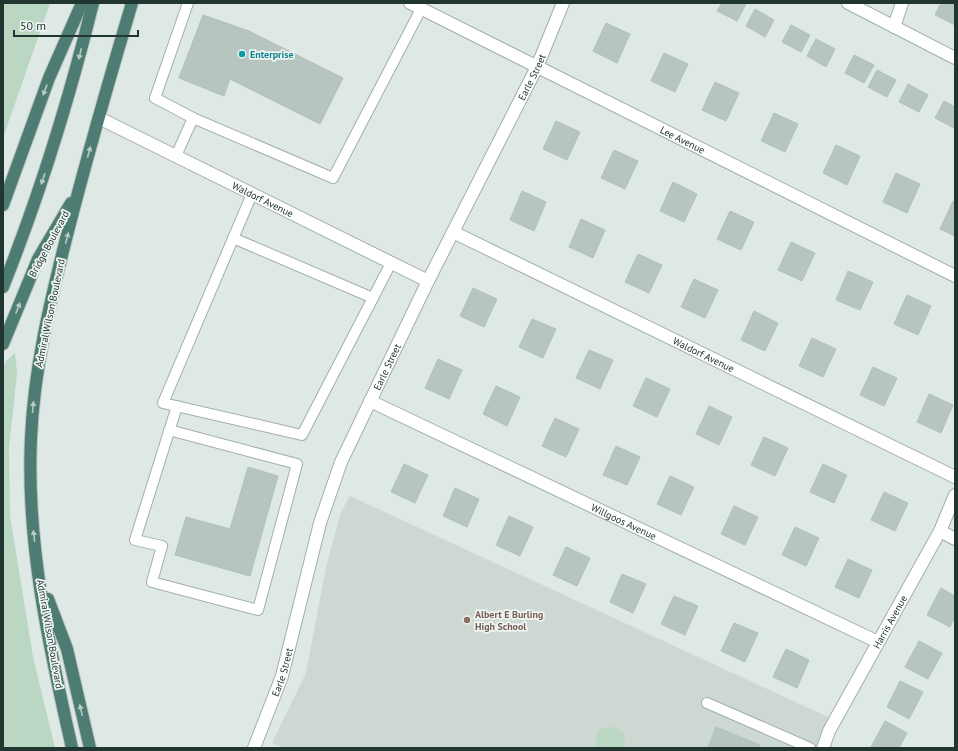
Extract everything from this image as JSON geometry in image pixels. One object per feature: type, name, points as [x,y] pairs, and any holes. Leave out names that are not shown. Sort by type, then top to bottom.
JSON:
[{"type":"highway","points":[[3,205],[49,78],[82,3]]},
{"type":"highway","points":[[3,287],[22,237],[59,129],[72,86],[93,3]]},
{"type":"highway","name":"Admiral Wilson Boulevard","points":[[72,748],[51,654],[31,501],[33,407],[41,347],[47,318],[79,189],[132,3]]},
{"type":"highway","name":"Bridge Boulevard","points":[[3,344],[38,259],[79,189]]},
{"type":"highway","points":[[40,575],[66,649],[90,748]]},
{"type":"street","name":"Lee Avenue","points":[[410,3],[955,276]]},
{"type":"street","name":"Earle Street","points":[[254,748],[282,676],[320,523],[338,469],[428,282],[537,67],[563,3]]},
{"type":"street","points":[[848,3],[955,58]]},
{"type":"street","points":[[894,26],[902,3]]},
{"type":"street","name":"Waldorf Avenue","points":[[99,118],[428,282]]},
{"type":"street","name":"Waldorf Avenue","points":[[453,232],[955,478]]},
{"type":"street","name":"Willgoos Avenue","points":[[370,401],[878,642]]},
{"type":"street","name":"Harris Avenue","points":[[823,748],[829,731],[940,531],[955,495]]},
{"type":"street","points":[[940,531],[955,539]]},
{"type":"lane","points":[[188,3],[155,98],[193,118],[333,178],[421,9]]},
{"type":"lane","points":[[176,156],[193,118]]},
{"type":"lane","points":[[252,194],[163,403],[302,435],[391,263]]},
{"type":"lane","points":[[233,238],[373,298]]},
{"type":"lane","points":[[169,430],[297,464],[258,610],[152,582],[162,546],[135,540],[169,430],[177,406]]},
{"type":"lane","points":[[707,703],[810,748]]},
{"type":"shaded area","name":"Albert E Burling High School","points":[[350,496],[830,718],[819,748],[284,748],[272,743],[306,673],[326,567],[341,512]]},
{"type":"green space","points":[[3,3],[50,3],[3,138]]},
{"type":"green space","points":[[15,353],[17,373],[9,448],[10,516],[33,657],[55,748],[3,748],[3,368],[6,361]]},
{"type":"green space","points":[[615,727],[624,733],[625,748],[597,748],[596,740],[598,730]]},
{"type":"building","points":[[722,3],[746,4],[737,21],[717,11]]},
{"type":"building","points":[[941,3],[955,3],[955,25],[935,15]]},
{"type":"building","points":[[755,9],[774,20],[765,37],[746,26]]},
{"type":"building","name":"Enterprise","points":[[203,15],[249,31],[343,78],[320,124],[230,79],[224,96],[179,78]]},
{"type":"building","points":[[606,23],[630,34],[617,63],[593,51]]},
{"type":"building","points":[[791,25],[810,35],[801,52],[782,42]]},
{"type":"building","points":[[816,39],[835,49],[826,67],[807,56]]},
{"type":"building","points":[[664,53],[688,64],[675,92],[651,81]]},
{"type":"building","points":[[854,55],[874,65],[864,83],[845,73]]},
{"type":"building","points":[[877,70],[896,80],[887,97],[868,87]]},
{"type":"building","points":[[715,82],[739,93],[726,121],[702,110]]},
{"type":"building","points":[[908,84],[928,95],[919,112],[899,102]]},
{"type":"building","points":[[944,101],[955,107],[954,128],[935,118]]},
{"type":"building","points":[[774,113],[798,124],[785,152],[761,141]]},
{"type":"building","points":[[556,121],[580,132],[567,160],[543,149]]},
{"type":"building","points":[[836,145],[860,156],[847,185],[823,173]]},
{"type":"building","points":[[614,150],[638,161],[625,189],[601,178]]},
{"type":"building","points":[[896,173],[920,184],[907,213],[883,202]]},
{"type":"building","points":[[673,182],[697,194],[684,222],[660,211]]},
{"type":"building","points":[[522,191],[546,202],[534,231],[510,220]]},
{"type":"building","points":[[953,201],[955,202],[955,236],[940,229]]},
{"type":"building","points":[[730,211],[754,222],[741,250],[717,239]]},
{"type":"building","points":[[581,219],[605,230],[593,258],[569,247]]},
{"type":"building","points":[[791,242],[815,253],[802,281],[778,270]]},
{"type":"building","points":[[638,254],[662,265],[649,293],[625,282]]},
{"type":"building","points":[[848,271],[873,282],[860,310],[836,300]]},
{"type":"building","points":[[694,279],[718,290],[705,318],[681,307]]},
{"type":"building","points":[[473,288],[497,299],[484,327],[460,316]]},
{"type":"building","points":[[907,295],[931,306],[918,335],[894,324]]},
{"type":"building","points":[[754,311],[778,323],[765,351],[741,340]]},
{"type":"building","points":[[532,319],[556,329],[543,358],[519,347]]},
{"type":"building","points":[[812,338],[836,349],[823,377],[799,366]]},
{"type":"building","points":[[589,350],[613,360],[600,389],[576,378]]},
{"type":"building","points":[[438,359],[462,370],[449,399],[425,388]]},
{"type":"building","points":[[873,367],[897,378],[884,406],[860,395]]},
{"type":"building","points":[[646,378],[670,389],[657,417],[633,406]]},
{"type":"building","points":[[496,386],[520,397],[507,426],[483,414]]},
{"type":"building","points":[[929,394],[953,405],[941,433],[917,422]]},
{"type":"building","points":[[709,406],[732,417],[719,445],[696,434]]},
{"type":"building","points":[[555,418],[579,429],[566,457],[542,446]]},
{"type":"building","points":[[764,437],[788,448],[775,476],[751,465]]},
{"type":"building","points":[[616,446],[640,457],[627,485],[603,475]]},
{"type":"building","points":[[404,464],[428,475],[415,503],[391,492]]},
{"type":"building","points":[[823,464],[847,475],[834,503],[810,492]]},
{"type":"building","points":[[248,467],[278,476],[250,576],[175,555],[186,517],[230,529]]},
{"type":"building","points":[[670,476],[694,487],[681,515],[657,504]]},
{"type":"building","points":[[455,488],[479,499],[467,527],[443,516]]},
{"type":"building","points":[[884,492],[908,503],[895,531],[871,520]]},
{"type":"building","points":[[734,506],[758,517],[745,545],[721,534]]},
{"type":"building","points":[[509,516],[533,527],[520,556],[496,545]]},
{"type":"building","points":[[795,527],[819,538],[806,566],[782,555]]},
{"type":"building","points":[[566,547],[590,558],[577,586],[553,575]]},
{"type":"building","points":[[848,559],[872,570],[859,598],[835,587]]},
{"type":"building","points":[[622,574],[646,584],[633,613],[610,602]]},
{"type":"building","points":[[941,588],[955,596],[955,617],[950,627],[927,615]]},
{"type":"building","points":[[674,596],[698,606],[685,635],[661,624]]},
{"type":"building","points":[[734,623],[758,633],[745,662],[721,651]]},
{"type":"building","points":[[919,641],[942,653],[928,679],[905,667]]},
{"type":"building","points":[[786,649],[809,660],[797,688],[773,677]]},
{"type":"building","points":[[900,681],[923,692],[909,719],[887,707]]},
{"type":"building","points":[[885,721],[907,733],[899,748],[871,747]]},
{"type":"building","points":[[716,727],[760,745],[759,748],[708,748]]},
{"type":"place","name":"Enterprise","points":[[242,54]]},
{"type":"place","name":"Albert E Burling High School","points":[[467,620]]}]
